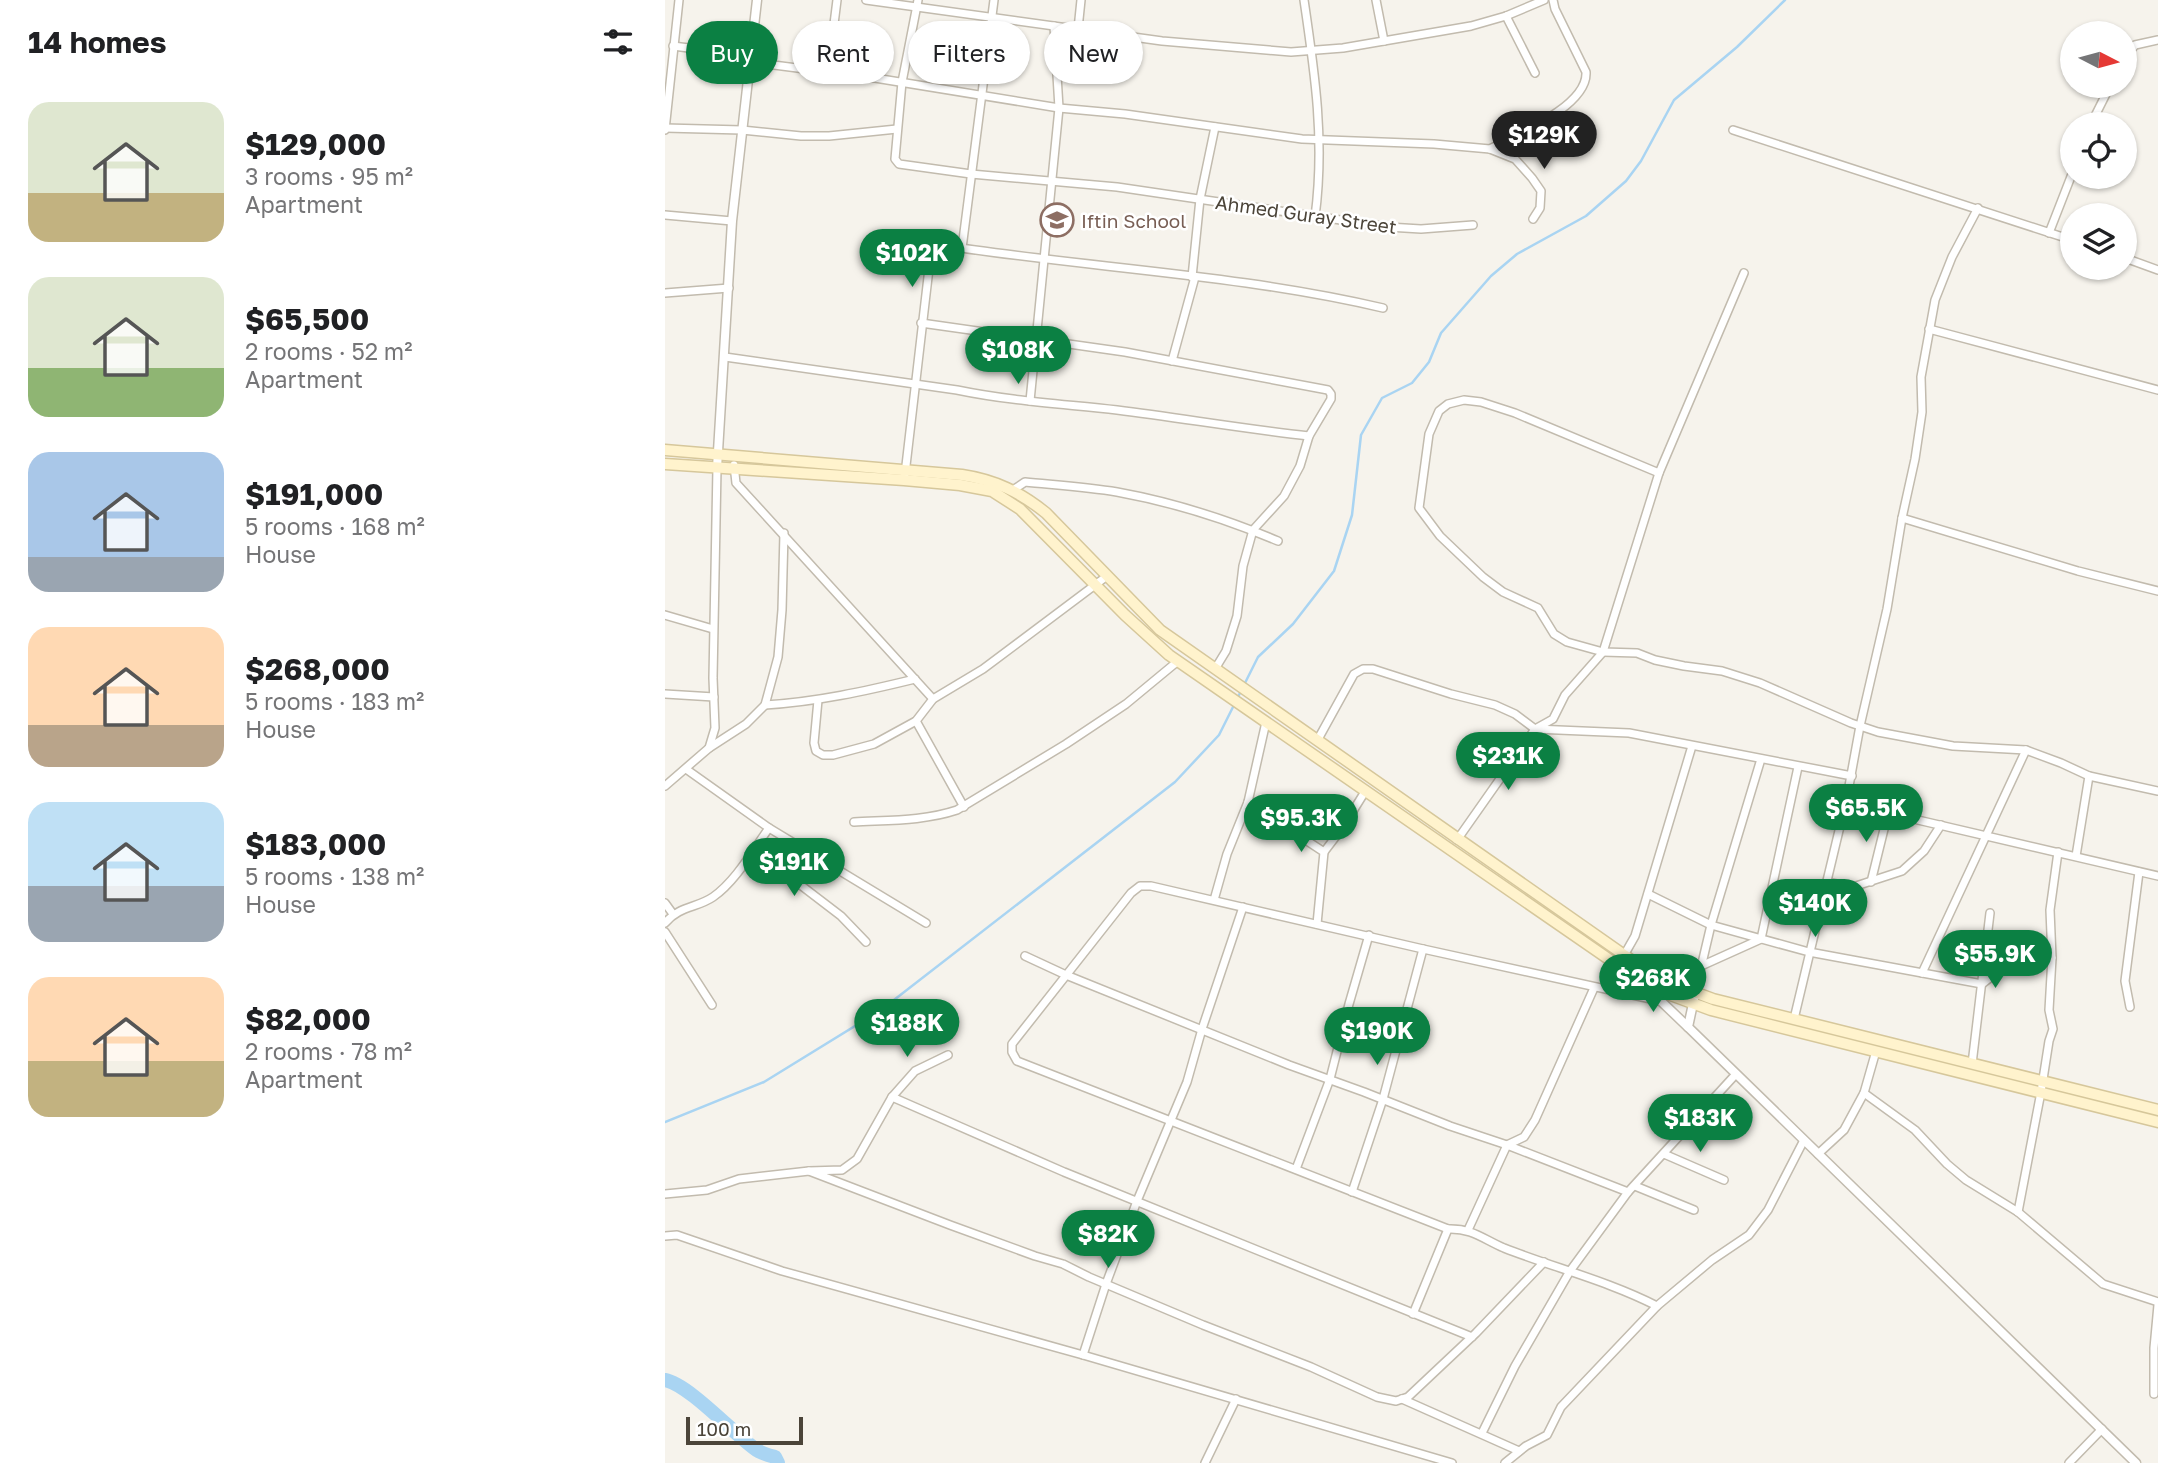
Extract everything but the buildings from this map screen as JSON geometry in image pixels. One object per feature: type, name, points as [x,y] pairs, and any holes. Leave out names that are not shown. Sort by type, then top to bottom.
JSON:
[{"type":"main road","points":[[665,450],[905,475],[992,491],[1033,521],[1147,636],[1178,661],[1639,980],[1693,1004],[1876,1051],[2158,1110]]},
{"type":"main road","points":[[665,464],[980,478],[1013,490],[1046,513],[1160,630],[1457,840],[1658,977],[1713,999],[1972,1064],[2158,1122]]},
{"type":"street","points":[[679,0],[670,51],[665,128],[742,130],[801,136],[897,129],[902,82],[918,4]]},
{"type":"street","points":[[755,21],[757,0]]},
{"type":"street","points":[[834,21],[837,0]]},
{"type":"street","points":[[866,0],[918,4],[1044,25]]},
{"type":"street","points":[[962,248],[994,0]]},
{"type":"street","points":[[1079,21],[1081,0]]},
{"type":"street","points":[[1304,0],[1312,51],[1320,140],[1315,216]]},
{"type":"street","points":[[1376,0],[1384,41]]},
{"type":"street","points":[[1143,37],[1230,48],[1312,51],[1471,26],[1506,16],[1543,0]]},
{"type":"street","points":[[1490,149],[1569,104],[1582,90],[1587,78],[1586,72],[1553,0]]},
{"type":"street","points":[[1506,16],[1535,73]]},
{"type":"street","points":[[2137,45],[2158,40]]},
{"type":"street","points":[[894,81],[1059,108],[1320,140],[1490,149],[1515,159],[1541,191],[1540,208],[1533,219]]},
{"type":"street","points":[[709,748],[715,728],[713,629],[717,468],[732,221],[747,84]]},
{"type":"street","points":[[1030,401],[1042,258],[1059,108],[1058,84]]},
{"type":"street","points":[[1172,360],[1193,277],[1200,198],[1215,127]]},
{"type":"street","name":"Ahmed Guray Street","points":[[897,129],[895,159],[899,164],[1200,198],[1388,227],[1421,229],[1473,225]]},
{"type":"street","points":[[1733,130],[2060,236]]},
{"type":"street","points":[[2049,233],[2066,189]]},
{"type":"street","points":[[1794,1019],[1852,776],[1860,726],[1887,609],[1915,458],[1922,412],[1921,377],[1935,300],[1977,208]]},
{"type":"street","points":[[665,215],[732,221]]},
{"type":"street","points":[[905,475],[930,260],[934,248],[941,245],[1193,277],[1383,307]]},
{"type":"street","points":[[2137,262],[2158,270]]},
{"type":"street","points":[[1457,840],[1535,729],[1553,719],[1565,695],[1603,652],[1659,473],[1744,273]]},
{"type":"street","points":[[665,293],[729,288]]},
{"type":"street","points":[[921,323],[1172,360],[1328,390],[1331,399],[1309,436],[1300,466],[1284,496],[1253,530],[1244,566],[1237,616],[1219,671]]},
{"type":"street","points":[[1929,329],[2158,390]]},
{"type":"street","points":[[725,357],[989,397],[1309,436]]},
{"type":"street","points":[[1659,473],[1515,413],[1481,402],[1464,400],[1448,404],[1439,411],[1429,434],[1418,501],[1422,515],[1483,577],[1503,592],[1538,608],[1554,634],[1567,642],[1603,652],[1637,653],[1655,660],[1722,671],[1878,732],[1953,746],[2026,750],[2089,776],[2158,791]]},
{"type":"street","points":[[734,457],[736,483],[933,699]]},
{"type":"street","points":[[1013,490],[1025,482],[1115,492],[1163,502],[1239,524],[1278,541]]},
{"type":"street","points":[[1902,518],[2078,571],[2158,591]]},
{"type":"street","points":[[665,786],[765,705],[778,657],[784,533]]},
{"type":"street","points":[[818,700],[814,743],[816,751],[823,755],[834,755],[874,744],[916,721],[933,699],[983,669],[1107,576]]},
{"type":"street","points":[[665,615],[713,629]]},
{"type":"street","points":[[854,822],[942,815],[964,807],[1126,704],[1178,661]]},
{"type":"street","points":[[1317,741],[1354,674],[1363,669],[1373,669],[1495,705],[1515,714],[1535,729],[1629,733],[1852,776]]},
{"type":"street","points":[[765,705],[818,700],[915,679]]},
{"type":"street","points":[[665,694],[714,697]]},
{"type":"street","points":[[1214,900],[1227,854],[1248,802],[1264,720]]},
{"type":"street","points":[[916,721],[964,807]]},
{"type":"street","points":[[1618,966],[1635,936],[1692,746]]},
{"type":"street","points":[[1922,973],[2026,750]]},
{"type":"street","points":[[1688,1027],[1710,925],[1761,759]]},
{"type":"street","points":[[1761,939],[1798,766]]},
{"type":"street","points":[[686,769],[769,828],[926,923]]},
{"type":"street","points":[[2076,856],[2089,776]]},
{"type":"street","points":[[1317,924],[1324,852],[1366,790]]},
{"type":"street","points":[[1847,797],[1864,809],[2158,876]]},
{"type":"street","points":[[1248,802],[1324,852]]},
{"type":"street","points":[[1871,882],[1888,813]]},
{"type":"street","points":[[1826,882],[1853,887],[1902,871],[1924,851],[1941,825]]},
{"type":"street","points":[[665,923],[673,914],[713,898],[732,878],[769,828]]},
{"type":"street","points":[[788,840],[777,861],[777,867],[841,916],[866,942]]},
{"type":"street","points":[[2018,1212],[2053,1029],[2049,993],[2052,958],[2050,910],[2057,852]]},
{"type":"street","points":[[2130,1007],[2125,981],[2139,872]]},
{"type":"street","points":[[1657,1306],[1570,1270],[1502,1247],[1468,1230],[1448,1229],[1017,1061],[1012,1052],[1012,1044],[1131,893],[1140,886],[1243,906],[1594,988],[1661,1001]]},
{"type":"street","points":[[1648,894],[1710,925],[1809,952],[1982,984],[2029,954],[2052,958]]},
{"type":"street","points":[[665,903],[673,914]]},
{"type":"street","points":[[1083,1355],[1137,1201],[1187,1082],[1243,906]]},
{"type":"street","points":[[1972,1064],[1990,913]]},
{"type":"street","points":[[665,932],[712,1005]]},
{"type":"street","points":[[1296,1169],[1330,1079],[1370,935]]},
{"type":"street","points":[[1701,966],[1761,939]]},
{"type":"street","points":[[1352,1192],[1383,1099],[1423,949]]},
{"type":"street","points":[[1025,956],[1202,1029],[1628,1192]]},
{"type":"street","points":[[1639,980],[2136,1463]]},
{"type":"street","points":[[1468,1230],[1507,1144],[1524,1137],[1535,1120],[1594,988]]},
{"type":"street","points":[[1818,1154],[1844,1130],[1864,1093],[1876,1051]]},
{"type":"street","points":[[665,1195],[707,1190],[739,1179],[842,1170],[857,1158],[893,1097],[915,1071],[948,1055]]},
{"type":"street","points":[[1482,1433],[1515,1366],[1570,1270],[1628,1192],[1736,1074]]},
{"type":"street","points":[[1864,1093],[1916,1130],[1947,1164],[1966,1180],[2018,1212],[2103,1284],[2158,1304],[2154,1394]]},
{"type":"street","points":[[893,1097],[1137,1201],[1472,1337]]},
{"type":"street","points":[[1505,1463],[1519,1451],[1547,1435],[1560,1408],[1657,1306],[1711,1260],[1749,1235],[1768,1210],[1804,1140]]},
{"type":"street","points":[[1664,1154],[1724,1181]]},
{"type":"street","points":[[809,1171],[998,1243],[1063,1264],[1377,1397],[1396,1401],[1408,1397],[1472,1337],[1543,1262]]},
{"type":"street","points":[[1635,1186],[1694,1210]]},
{"type":"street","points":[[1413,1314],[1448,1229]]},
{"type":"street","points":[[665,1236],[677,1235],[782,1270],[1453,1463]]},
{"type":"street","points":[[1205,1463],[1236,1399]]},
{"type":"street","points":[[1402,1399],[1519,1451]]},
{"type":"street","points":[[2069,1463],[2102,1429]]},
{"type":"waterway","points":[[1237,699],[1258,657],[1293,624],[1334,571],[1352,515],[1361,435],[1382,398],[1412,383],[1429,362],[1441,333],[1491,276],[1517,254],[1586,216],[1626,181],[1641,161],[1674,100],[1737,47],[1785,0]]},
{"type":"waterway","points":[[665,1122],[764,1082],[881,1010],[1175,782],[1219,735],[1234,705]]},
{"type":"waterway","points":[[665,1380],[686,1390],[745,1441],[761,1453],[775,1457],[778,1463]]},
{"type":"place","name":"Iftin School","points":[[1057,220]]}]
